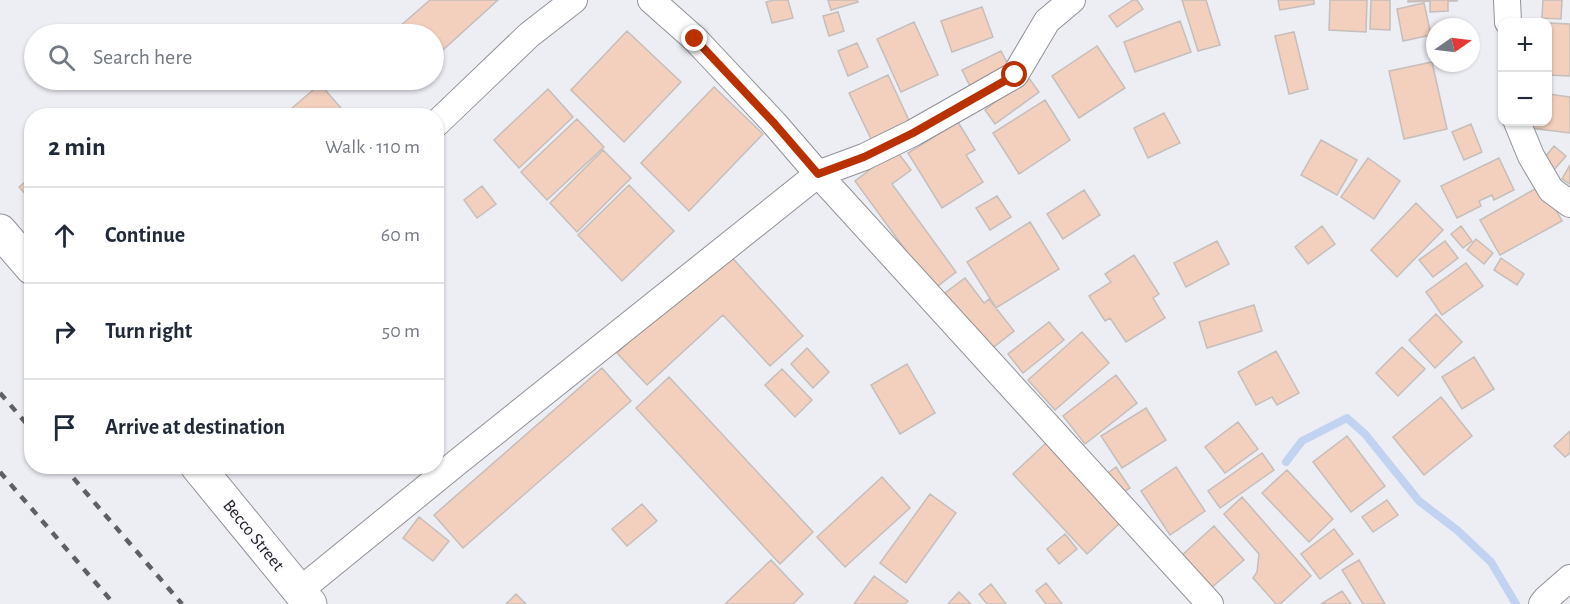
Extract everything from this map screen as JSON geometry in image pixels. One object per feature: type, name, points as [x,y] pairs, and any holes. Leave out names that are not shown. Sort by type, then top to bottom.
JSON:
[{"type":"street","points":[[444,116],[530,34],[574,0]]},
{"type":"street","points":[[651,0],[695,39],[774,123],[1210,604]]},
{"type":"street","points":[[305,597],[460,460],[818,174],[864,157],[913,133],[1015,75],[1047,21],[1072,0]]},
{"type":"street","points":[[1508,0],[1508,18]]},
{"type":"street","points":[[1519,126],[1531,156],[1551,190],[1570,204]]},
{"type":"street","points":[[0,231],[24,259]]},
{"type":"street","name":"Becco Street","points":[[204,474],[305,597]]},
{"type":"street","points":[[1542,604],[1570,578]]},
{"type":"building","points":[[430,0],[498,0],[444,49],[444,24],[402,24]]},
{"type":"building","points":[[788,0],[793,18],[772,23],[766,2]]},
{"type":"building","points":[[828,0],[857,0],[858,2],[831,10]]},
{"type":"building","points":[[1133,0],[1137,0],[1143,9],[1117,27],[1109,16]]},
{"type":"building","points":[[1182,0],[1206,0],[1220,45],[1198,51]]},
{"type":"building","points":[[1278,0],[1314,0],[1314,4],[1280,10]]},
{"type":"building","points":[[1330,0],[1367,0],[1366,32],[1329,30]]},
{"type":"building","points":[[1371,0],[1390,0],[1390,30],[1370,29]]},
{"type":"building","points":[[1408,0],[1457,1],[1448,1],[1448,11],[1430,12],[1430,1],[1408,2]]},
{"type":"building","points":[[1543,0],[1562,0],[1561,19],[1542,18]]},
{"type":"building","points":[[1424,3],[1427,18],[1426,36],[1403,41],[1397,9]]},
{"type":"building","points":[[982,7],[993,37],[952,52],[941,21]]},
{"type":"building","points":[[838,12],[844,31],[829,36],[823,16]]},
{"type":"building","points":[[1180,21],[1191,52],[1135,72],[1124,42]]},
{"type":"building","points":[[914,22],[938,75],[901,92],[877,39]]},
{"type":"building","points":[[1552,23],[1570,24],[1570,76],[1552,75]]},
{"type":"building","points":[[627,31],[681,82],[624,142],[571,90]]},
{"type":"building","points":[[1294,32],[1308,89],[1289,94],[1275,36]]},
{"type":"building","points":[[857,43],[868,67],[848,76],[838,51]]},
{"type":"building","points":[[1097,46],[1125,88],[1079,118],[1052,76]]},
{"type":"building","points":[[1001,51],[1010,68],[971,88],[962,70]]},
{"type":"building","points":[[1426,63],[1426,72],[1434,72],[1447,129],[1404,139],[1389,71]]},
{"type":"building","points":[[888,75],[912,127],[874,145],[849,93]]},
{"type":"building","points":[[1028,77],[1039,92],[995,124],[985,110]]},
{"type":"building","points":[[714,87],[763,134],[689,211],[641,163]]},
{"type":"building","points":[[548,89],[573,117],[519,168],[494,140]]},
{"type":"building","points":[[313,90],[325,90],[341,108],[292,108]]},
{"type":"building","points":[[1552,95],[1570,97],[1570,133],[1531,128],[1531,126],[1552,126]]},
{"type":"building","points":[[1045,100],[1070,140],[1019,174],[993,133]]},
{"type":"building","points":[[1164,113],[1180,143],[1148,158],[1134,128]]},
{"type":"building","points":[[577,119],[604,147],[547,200],[521,172]]},
{"type":"building","points":[[958,122],[975,150],[966,155],[983,182],[942,208],[908,153]]},
{"type":"building","points":[[1471,124],[1482,152],[1464,160],[1452,132]]},
{"type":"building","points":[[1321,140],[1357,160],[1337,195],[1301,175]]},
{"type":"building","points":[[1554,146],[1566,156],[1553,171],[1542,161]]},
{"type":"building","points":[[603,150],[631,178],[577,232],[550,203]]},
{"type":"building","points":[[896,150],[911,170],[892,184],[956,272],[934,289],[855,181]]},
{"type":"building","points":[[1368,158],[1400,181],[1374,219],[1341,197]]},
{"type":"building","points":[[1499,158],[1514,190],[1494,200],[1492,195],[1479,201],[1481,206],[1457,218],[1441,186]]},
{"type":"building","points":[[1570,165],[1570,184],[1562,179]]},
{"type":"building","points":[[24,183],[24,192],[19,187]]},
{"type":"building","points":[[629,185],[674,231],[622,281],[578,235]]},
{"type":"building","points":[[1542,185],[1562,221],[1500,255],[1480,220]]},
{"type":"building","points":[[482,186],[496,204],[477,218],[464,200]]},
{"type":"building","points":[[1084,190],[1100,215],[1063,239],[1047,214]]},
{"type":"building","points":[[997,196],[1011,217],[990,230],[976,208]]},
{"type":"building","points":[[1416,203],[1443,230],[1397,277],[1371,250]]},
{"type":"building","points":[[1030,222],[1059,269],[996,308],[967,262]]},
{"type":"building","points":[[1322,226],[1335,244],[1308,264],[1295,247]]},
{"type":"building","points":[[1461,226],[1472,241],[1463,248],[1451,234]]},
{"type":"building","points":[[1476,239],[1493,253],[1484,264],[1467,250]]},
{"type":"building","points":[[1217,241],[1229,264],[1186,287],[1174,263]]},
{"type":"building","points":[[1445,241],[1458,258],[1433,277],[1419,260]]},
{"type":"building","points":[[727,252],[803,336],[770,366],[723,315],[647,385],[617,353]]},
{"type":"building","points":[[1134,255],[1159,294],[1153,298],[1165,318],[1126,342],[1110,318],[1105,321],[1089,296],[1111,282],[1105,274]]},
{"type":"building","points":[[1501,258],[1524,274],[1517,285],[1494,270]]},
{"type":"building","points":[[1466,263],[1483,286],[1442,315],[1426,292]]},
{"type":"building","points":[[965,278],[984,303],[989,299],[1014,331],[990,350],[945,293]]},
{"type":"building","points":[[1254,305],[1262,331],[1207,348],[1199,322]]},
{"type":"building","points":[[1436,314],[1462,342],[1435,368],[1409,340]]},
{"type":"building","points":[[1049,322],[1064,340],[1023,373],[1008,354]]},
{"type":"building","points":[[1082,332],[1109,363],[1055,410],[1028,380]]},
{"type":"building","points":[[1402,347],[1425,369],[1398,396],[1376,373]]},
{"type":"building","points":[[807,348],[829,372],[813,388],[791,364]]},
{"type":"building","points":[[1276,351],[1299,393],[1277,405],[1272,397],[1256,405],[1238,372]]},
{"type":"building","points":[[1474,357],[1494,389],[1462,409],[1442,377]]},
{"type":"building","points":[[907,364],[935,413],[900,434],[871,385]]},
{"type":"building","points":[[602,368],[631,401],[463,548],[434,515]]},
{"type":"building","points":[[782,369],[812,400],[795,417],[765,385]]},
{"type":"building","points":[[1116,375],[1137,403],[1085,444],[1063,416]]},
{"type":"building","points":[[669,377],[813,532],[780,564],[636,408]]},
{"type":"building","points":[[1441,397],[1472,436],[1424,475],[1393,437]]},
{"type":"building","points":[[1146,408],[1166,440],[1122,468],[1101,436]]},
{"type":"building","points":[[1238,422],[1258,449],[1225,473],[1205,447]]},
{"type":"building","points":[[1570,431],[1570,453],[1565,457],[1554,446]]},
{"type":"building","points":[[1347,436],[1385,486],[1351,512],[1313,462]]},
{"type":"building","points":[[1046,443],[1120,523],[1087,554],[1013,474]]},
{"type":"building","points":[[1262,453],[1274,470],[1220,508],[1208,491]]},
{"type":"building","points":[[1116,467],[1130,488],[1122,493],[1108,473]]},
{"type":"building","points":[[1176,467],[1205,511],[1170,535],[1141,491]]},
{"type":"building","points":[[1287,470],[1333,519],[1309,542],[1262,493]]},
{"type":"building","points":[[882,477],[910,508],[845,567],[817,537]]},
{"type":"building","points":[[930,494],[956,513],[906,583],[880,563]]},
{"type":"building","points":[[1242,497],[1311,576],[1280,604],[1276,604],[1253,578],[1257,572],[1259,554],[1224,514]]},
{"type":"building","points":[[1387,500],[1398,515],[1373,532],[1362,517]]},
{"type":"building","points":[[642,504],[657,521],[627,546],[612,529]]},
{"type":"building","points":[[419,517],[449,541],[433,561],[403,538]]},
{"type":"building","points":[[1214,526],[1244,560],[1211,588],[1181,556]]},
{"type":"building","points":[[1334,529],[1353,554],[1320,579],[1301,554]]},
{"type":"building","points":[[1065,534],[1077,549],[1059,564],[1047,549]]},
{"type":"building","points":[[771,560],[803,594],[793,604],[725,604]]},
{"type":"building","points":[[1359,560],[1385,604],[1363,604],[1342,570]]},
{"type":"building","points":[[874,576],[908,601],[905,604],[854,604]]},
{"type":"building","points":[[1046,583],[1062,604],[1046,604],[1036,591]]},
{"type":"building","points":[[991,584],[1006,604],[987,604],[979,594]]},
{"type":"building","points":[[1342,591],[1351,604],[1321,604]]},
{"type":"building","points":[[959,592],[971,604],[948,604]]},
{"type":"building","points":[[516,594],[526,604],[506,604]]},
{"type":"waterway","points":[[1286,462],[1302,441],[1347,418],[1365,434],[1419,501],[1457,530],[1491,562],[1516,604]]},
{"type":"railway","points":[[0,393],[24,421]]},
{"type":"railway","points":[[0,472],[114,604]]},
{"type":"railway","points":[[70,474],[182,604]]},
{"type":"route","points":[[695,39],[774,123],[818,174],[864,157],[913,133],[1015,75]]}]
